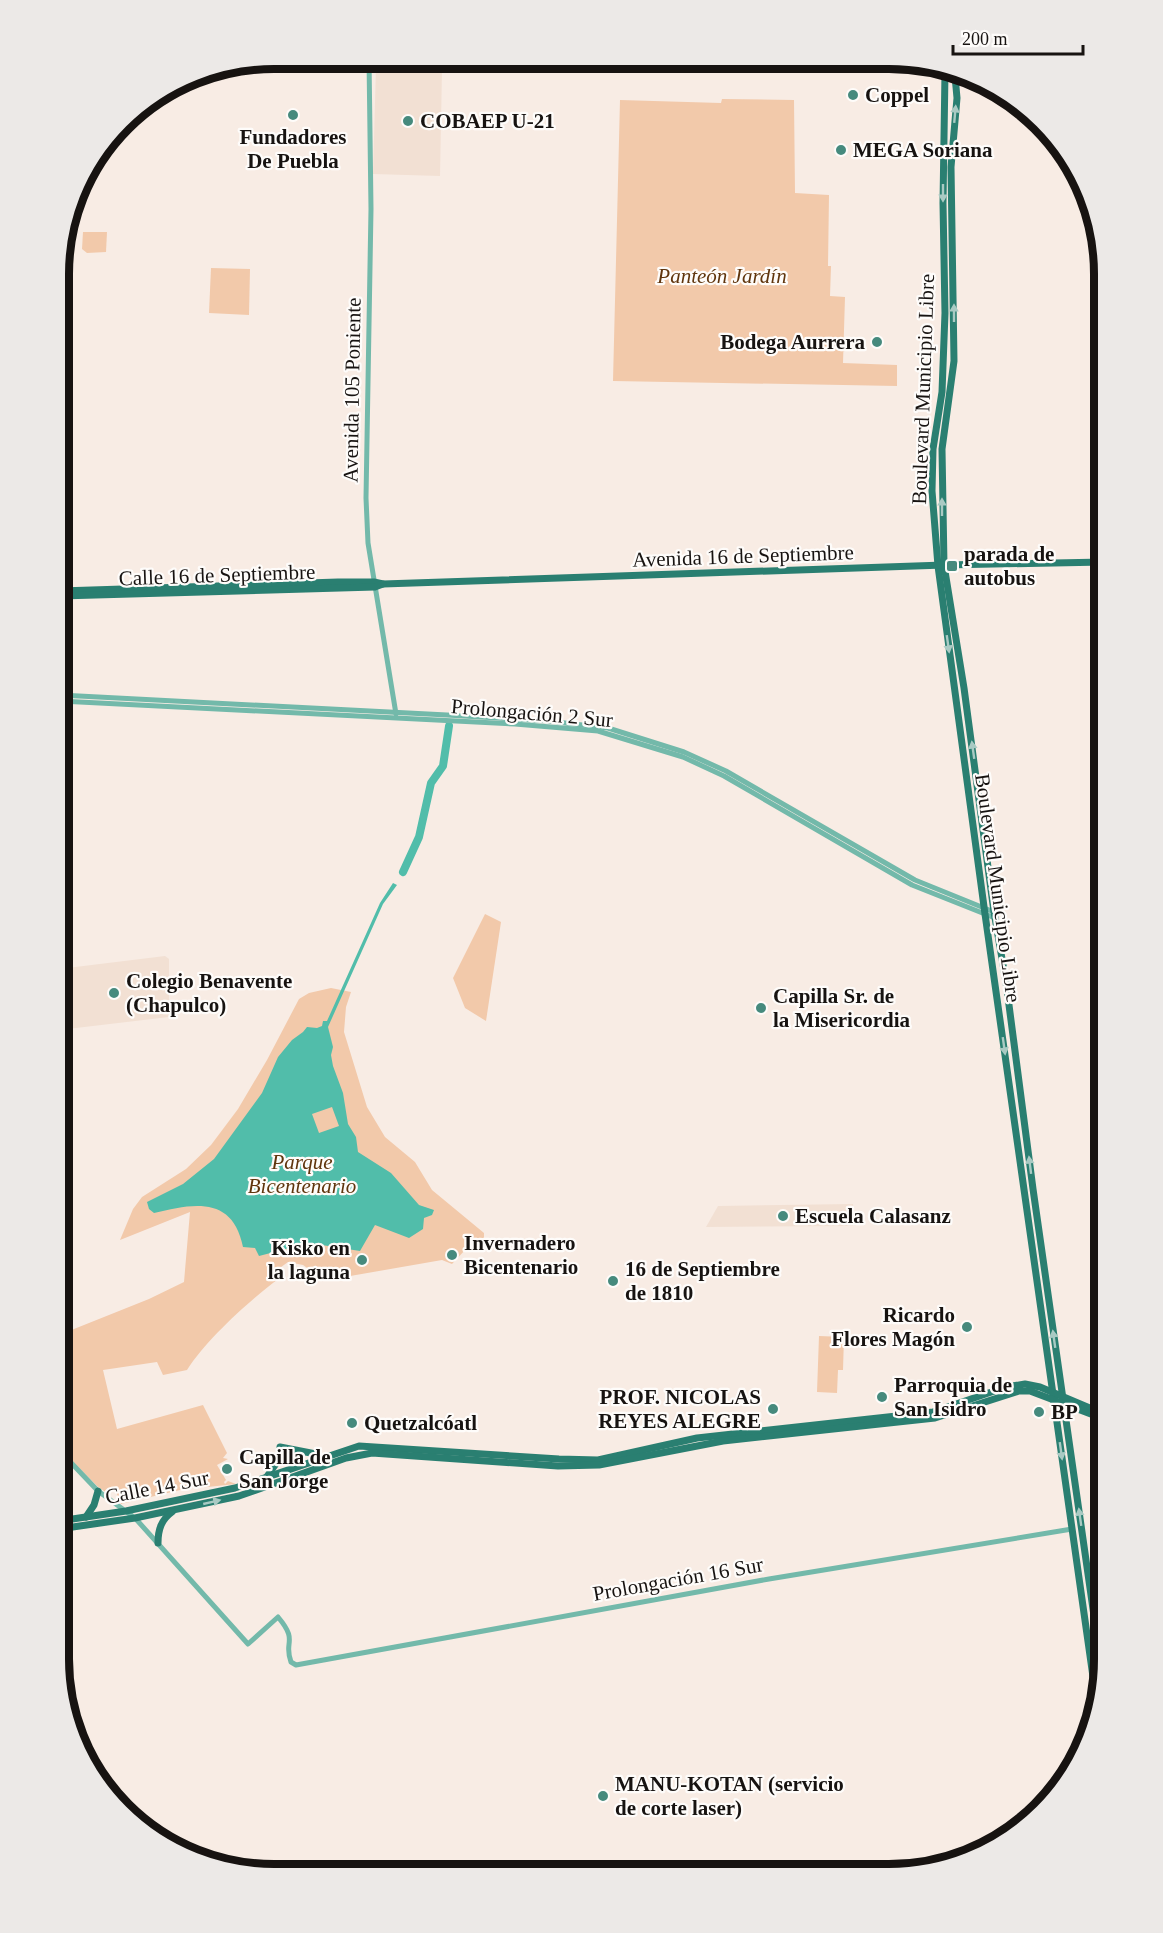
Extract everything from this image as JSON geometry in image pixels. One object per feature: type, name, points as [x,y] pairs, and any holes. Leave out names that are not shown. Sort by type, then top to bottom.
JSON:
[{"type":"main road","name":"Boulevard Municipio Libre","points":[[945,77],[943,203],[945,313],[942,392],[933,449],[932,491],[984,911],[1093,1678]]},
{"type":"main road","name":"Boulevard Municipio Libre","points":[[955,81],[957,98],[951,167],[954,361],[942,449],[941,565],[964,688],[1094,1616]]},
{"type":"main road","name":"Avenida 16 de Septiembre","points":[[375,585],[941,565],[1094,562]]},
{"type":"main road","name":"Calle 16 de Septiembre","points":[[69,591],[375,585]]},
{"type":"main road","name":"Calle 16 de Septiembre","points":[[69,596],[375,585]]},
{"type":"main road","points":[[1040,1387],[1047,1384],[1051,1378]]},
{"type":"main road","name":"Calle 14 Sur","points":[[69,1519],[219,1492],[264,1480],[359,1446],[598,1460],[697,1438],[933,1412],[1006,1387],[1025,1384],[1040,1387],[1054,1397]]},
{"type":"main road","name":"Calle 14 Sur","points":[[69,1528],[135,1518],[239,1496],[354,1455],[372,1453],[558,1466],[599,1466],[723,1441],[936,1418],[1019,1391],[1030,1391],[1054,1397],[1094,1411]]},
{"type":"main road","name":"Calle 14 Sur","points":[[1063,1400],[1094,1414]]},
{"type":"main road","points":[[279,1447],[316,1454],[321,1458],[324,1467]]},
{"type":"main road","points":[[264,1480],[282,1455]]},
{"type":"main road","points":[[88,1516],[98,1491]]},
{"type":"main road","points":[[158,1544],[158,1532],[162,1522],[176,1510]]},
{"type":"street","name":"Avenida 105 Poniente","points":[[369,69],[372,209],[366,498],[368,543],[396,716]]},
{"type":"street","name":"Prolongación 2 Sur","points":[[69,696],[396,716]]},
{"type":"street","name":"Prolongación 2 Sur","points":[[69,700],[570,723],[608,728],[684,752],[726,771],[915,880],[995,915]]},
{"type":"street","points":[[69,1460],[98,1491],[135,1518],[158,1544]]},
{"type":"street","name":"Prolongación 16 Sur","points":[[158,1544],[248,1644],[278,1617],[290,1634],[291,1662],[298,1665],[769,1579],[1072,1528]]},
{"type":"shaded area","name":"COBAEP U-21","points":[[376,69],[442,69],[440,176],[373,174]]},
{"type":"shaded area","name":"Colegio Benavente (Chapulco)","points":[[165,956],[169,959],[169,1017],[69,1029],[69,968]]},
{"type":"shaded area","name":"Escuela Calasanz","points":[[853,1204],[853,1226],[706,1227],[718,1206]]},
{"type":"green space","name":"Panteón Jardín","points":[[722,99],[794,100],[795,193],[829,195],[830,296],[845,297],[843,363],[897,365],[897,386],[613,381],[620,100],[721,103]]},
{"type":"green space","points":[[83,232],[107,232],[106,252],[87,253],[82,249]]},
{"type":"green space","points":[[211,268],[250,269],[249,315],[209,313]]},
{"type":"green space","points":[[485,914],[501,922],[486,1021],[465,1008],[453,978]]},
{"type":"green space","name":"Parque Bicentenario","points":[[331,988],[351,992],[346,1007],[344,1032],[367,1107],[385,1137],[415,1162],[432,1190],[484,1233],[484,1239],[480,1246],[466,1249],[452,1264],[442,1260],[333,1279],[313,1272],[303,1265],[288,1262],[277,1270],[278,1279],[229,1321],[205,1346],[187,1370],[163,1375],[157,1362],[103,1370],[117,1429],[203,1405],[227,1453],[223,1458],[228,1459],[217,1465],[226,1480],[224,1482],[225,1484],[228,1481],[236,1484],[198,1488],[197,1486],[121,1504],[115,1489],[107,1493],[69,1457],[69,1331],[149,1299],[184,1282],[190,1212],[120,1240],[133,1209],[142,1197],[186,1169],[211,1145],[238,1109],[299,999],[309,993]]},
{"type":"green space","points":[[819,1336],[844,1337],[843,1370],[838,1370],[837,1393],[817,1392]]},
{"type":"water","points":[[393,883],[397,885],[383,904],[328,1027],[333,1047],[331,1055],[343,1093],[348,1124],[356,1137],[358,1152],[391,1173],[419,1205],[434,1210],[432,1215],[424,1218],[423,1229],[409,1238],[375,1225],[360,1251],[309,1243],[259,1256],[255,1248],[243,1247],[238,1230],[221,1211],[197,1206],[154,1213],[149,1209],[147,1202],[183,1184],[214,1159],[262,1093],[278,1057],[292,1040],[307,1027],[317,1028],[322,1026],[323,1021],[327,1021],[380,903]],"holes":[[[332,1107],[339,1126],[319,1133],[312,1114]]]},
{"type":"waterway","points":[[403,872],[419,837],[431,783],[443,766],[449,726]]},
{"type":"waterway","points":[[403,873],[419,839],[433,781],[442,768],[449,727]]},
{"type":"place","name":"Coppel","points":[[853,95]]},
{"type":"place","name":"Fundadores De Puebla","points":[[293,115]]},
{"type":"place","name":"COBAEP U-21","points":[[408,121]]},
{"type":"place","name":"MEGA Soriana","points":[[841,150]]},
{"type":"place","name":"Bodega Aurrera","points":[[877,342]]},
{"type":"place","name":"parada de autobus","points":[[952,566]]},
{"type":"place","name":"Colegio Benavente (Chapulco)","points":[[114,993]]},
{"type":"place","name":"Capilla Sr. de la Misericordia","points":[[761,1008]]},
{"type":"place","name":"Escuela Calasanz","points":[[783,1216]]},
{"type":"place","name":"Invernadero Bicentenario","points":[[452,1255]]},
{"type":"place","name":"Kisko en la laguna","points":[[362,1260]]},
{"type":"place","name":"16 de Septiembre de 1810","points":[[613,1281]]},
{"type":"place","name":"Ricardo Flores Magón","points":[[967,1327]]},
{"type":"place","name":"Parroquia de San Isidro","points":[[882,1397]]},
{"type":"place","name":"PROF. NICOLAS REYES ALEGRE","points":[[773,1409]]},
{"type":"place","name":"BP","points":[[1039,1412]]},
{"type":"place","name":"Quetzalcóatl","points":[[352,1423]]},
{"type":"place","name":"Capilla de San Jorge","points":[[227,1469]]},
{"type":"place","name":"MANU-KOTAN (servicio de corte laser)","points":[[603,1796]]}]
